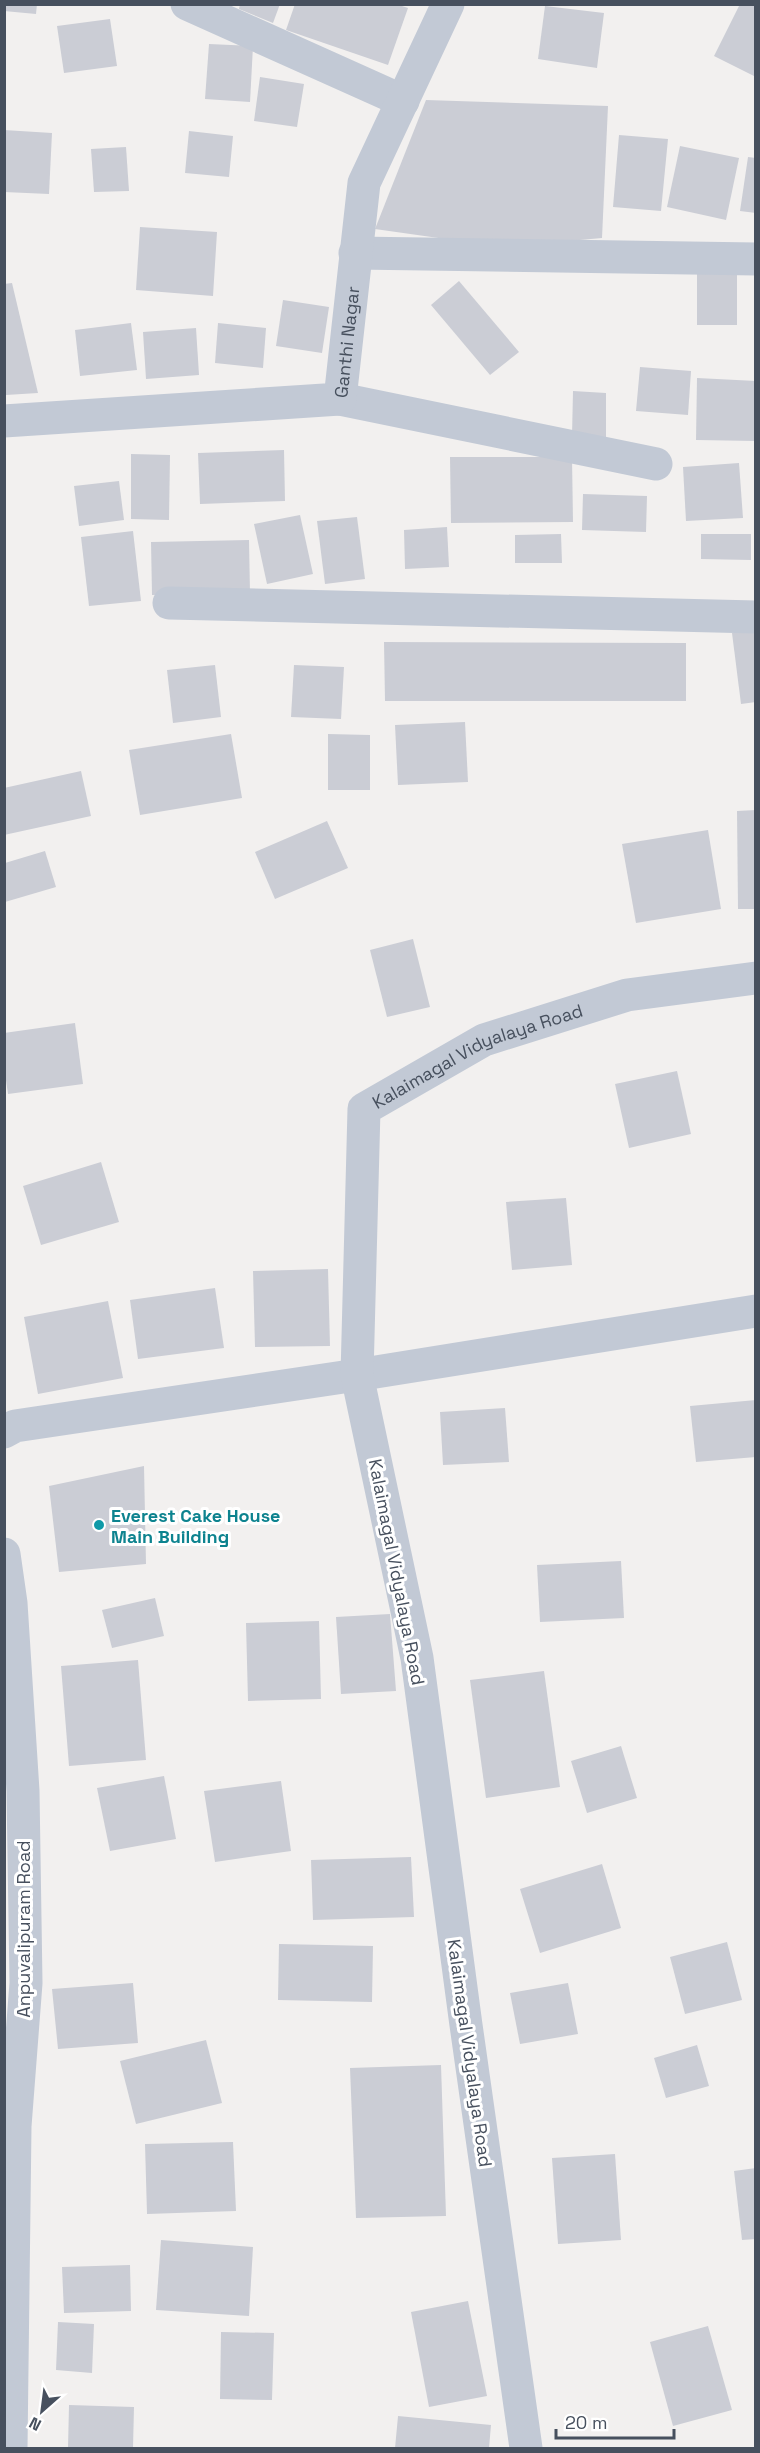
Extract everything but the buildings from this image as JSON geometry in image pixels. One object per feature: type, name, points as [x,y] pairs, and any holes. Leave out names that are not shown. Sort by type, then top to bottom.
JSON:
[{"type":"street","points":[[187,4],[403,101]]},
{"type":"street","name":"Ganthi Nagar","points":[[4,421],[340,399],[364,183],[403,101],[443,6]]},
{"type":"street","points":[[355,253],[756,259]]},
{"type":"street","points":[[340,399],[656,464]]},
{"type":"street","points":[[169,603],[756,617]]},
{"type":"street","name":"Kalaimagal Vidyalaya Road","points":[[526,2448],[464,2013],[417,1658],[357,1375],[363,1109],[484,1040],[627,996],[756,978]]},
{"type":"street","points":[[4,1432],[15,1426],[357,1375],[756,1311]]},
{"type":"street","name":"Anpuvalipuram Road","points":[[4,1554],[11,1602],[14,1791],[26,1983],[10,2126],[12,2448]]},
{"type":"place","name":"Everest Cake House Main Building","points":[[99,1525]]}]
